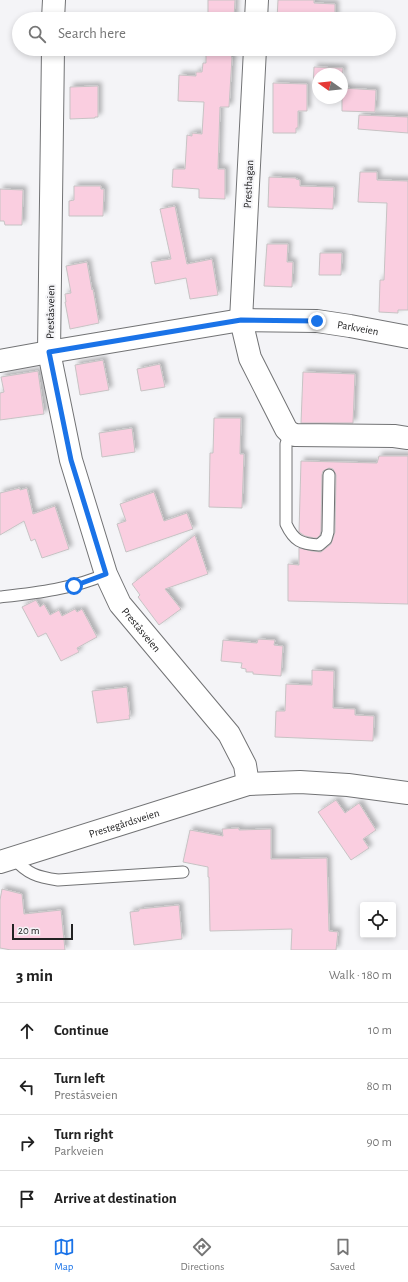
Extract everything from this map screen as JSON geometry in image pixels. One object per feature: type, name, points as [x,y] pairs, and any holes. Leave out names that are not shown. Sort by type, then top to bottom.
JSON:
[{"type":"street","points":[[53,12],[54,0]]},
{"type":"street","points":[[256,12],[257,0]]},
{"type":"street","name":"Preståsveien","points":[[53,56],[49,352],[71,460],[106,574],[120,604],[229,734],[245,765],[248,784]]},
{"type":"street","name":"Presthagan","points":[[255,56],[241,320],[250,358],[283,423],[290,433]]},
{"type":"street","name":"Parkveien","points":[[0,361],[241,320],[317,321],[408,337]]},
{"type":"street","points":[[290,433],[295,435],[394,436],[408,438]]},
{"type":"street","name":"Prestegårdsveien","points":[[6,860],[248,784],[300,782],[348,785],[408,793]]},
{"type":"lane","points":[[290,433],[286,444],[286,524],[290,532],[299,541],[306,544],[319,545],[326,539],[328,532],[329,475]]},
{"type":"lane","points":[[0,597],[74,586],[106,574]]},
{"type":"lane","points":[[6,860],[43,878],[58,880],[183,872]]},
{"type":"building","points":[[208,0],[235,0],[234,12],[208,12]]},
{"type":"building","points":[[278,0],[314,0],[314,3],[335,4],[335,12],[277,12]]},
{"type":"building","points":[[206,56],[231,56],[232,58],[229,107],[220,107],[218,169],[225,169],[225,199],[199,198],[199,189],[172,187],[173,169],[185,169],[187,135],[192,136],[192,133],[202,134],[204,102],[178,101],[179,75],[196,76],[196,72],[202,72],[203,63],[206,63]]},
{"type":"building","points":[[314,67],[343,68],[314,68]]},
{"type":"building","points":[[273,83],[307,84],[307,111],[298,111],[298,128],[296,128],[296,133],[273,133]]},
{"type":"building","points":[[98,86],[98,117],[70,119],[70,87]]},
{"type":"building","points":[[348,88],[376,90],[375,112],[342,111],[342,104],[348,104]]},
{"type":"building","points":[[359,115],[408,117],[408,133],[358,129]]},
{"type":"building","points":[[360,172],[377,172],[377,180],[408,181],[408,310],[398,310],[398,313],[379,312],[380,280],[384,280],[387,203],[358,202]]},
{"type":"building","points":[[269,177],[296,178],[300,180],[300,186],[334,187],[333,209],[268,207]]},
{"type":"building","points":[[74,186],[101,186],[101,189],[104,189],[103,216],[69,216],[69,201],[74,200]]},
{"type":"building","points":[[0,189],[23,190],[22,225],[5,225],[4,221],[0,221]]},
{"type":"building","points":[[175,206],[187,264],[212,259],[218,295],[190,299],[186,278],[155,284],[151,262],[171,259],[160,209]]},
{"type":"building","points":[[267,244],[288,244],[287,262],[293,262],[292,287],[264,286]]},
{"type":"building","points":[[320,253],[342,253],[341,275],[319,275]]},
{"type":"building","points":[[87,262],[99,323],[70,329],[65,294],[71,293],[66,266]]},
{"type":"building","points":[[103,360],[109,390],[80,395],[75,365]]},
{"type":"building","points":[[160,364],[165,387],[141,391],[137,369]]},
{"type":"building","points":[[38,371],[44,414],[0,420],[0,393],[4,392],[1,377]]},
{"type":"building","points":[[303,372],[355,374],[353,423],[301,423]]},
{"type":"building","points":[[214,418],[241,418],[240,454],[244,454],[242,508],[209,507],[210,453],[213,453]]},
{"type":"building","points":[[132,428],[135,452],[102,457],[99,433]]},
{"type":"building","points":[[379,456],[408,456],[408,604],[288,601],[288,564],[299,565],[299,548],[321,552],[331,544],[335,532],[336,475],[333,469],[329,468],[323,471],[322,475],[320,535],[317,538],[314,538],[305,536],[299,532],[301,461],[377,463]]},
{"type":"building","points":[[20,488],[20,490],[27,488],[33,514],[55,506],[69,549],[42,558],[35,539],[31,541],[24,521],[0,535],[0,493]]},
{"type":"building","points":[[154,492],[164,521],[187,513],[193,529],[126,552],[117,524],[126,521],[120,504]]},
{"type":"building","points":[[195,535],[208,574],[165,589],[181,609],[159,625],[138,597],[140,595],[132,584]]},
{"type":"building","points":[[36,600],[40,607],[44,604],[50,615],[59,610],[62,616],[75,609],[77,612],[82,609],[97,637],[77,648],[79,652],[61,661],[46,633],[38,637],[22,607]]},
{"type":"building","points":[[258,639],[275,640],[274,645],[283,646],[281,676],[253,674],[253,672],[246,672],[246,669],[241,668],[242,663],[221,661],[223,640],[257,643]]},
{"type":"building","points":[[312,670],[334,671],[333,708],[355,709],[355,715],[374,716],[373,741],[275,737],[276,711],[285,711],[286,684],[312,685]]},
{"type":"building","points":[[127,687],[130,719],[97,723],[92,691]]},
{"type":"building","points":[[336,800],[345,813],[359,803],[376,830],[363,839],[369,848],[351,860],[318,812]]},
{"type":"building","points":[[239,828],[239,830],[271,829],[271,859],[327,858],[329,931],[338,932],[336,950],[291,950],[292,929],[210,931],[208,867],[183,862],[190,830],[223,836],[222,829]]},
{"type":"building","points":[[2,889],[22,894],[24,914],[61,910],[65,950],[11,950],[0,948],[0,900]]},
{"type":"building","points":[[179,905],[182,939],[134,945],[130,912],[139,911],[139,909]]},
{"type":"route","points":[[74,586],[91,581],[106,574],[71,460],[49,352],[241,320],[317,321]]}]
